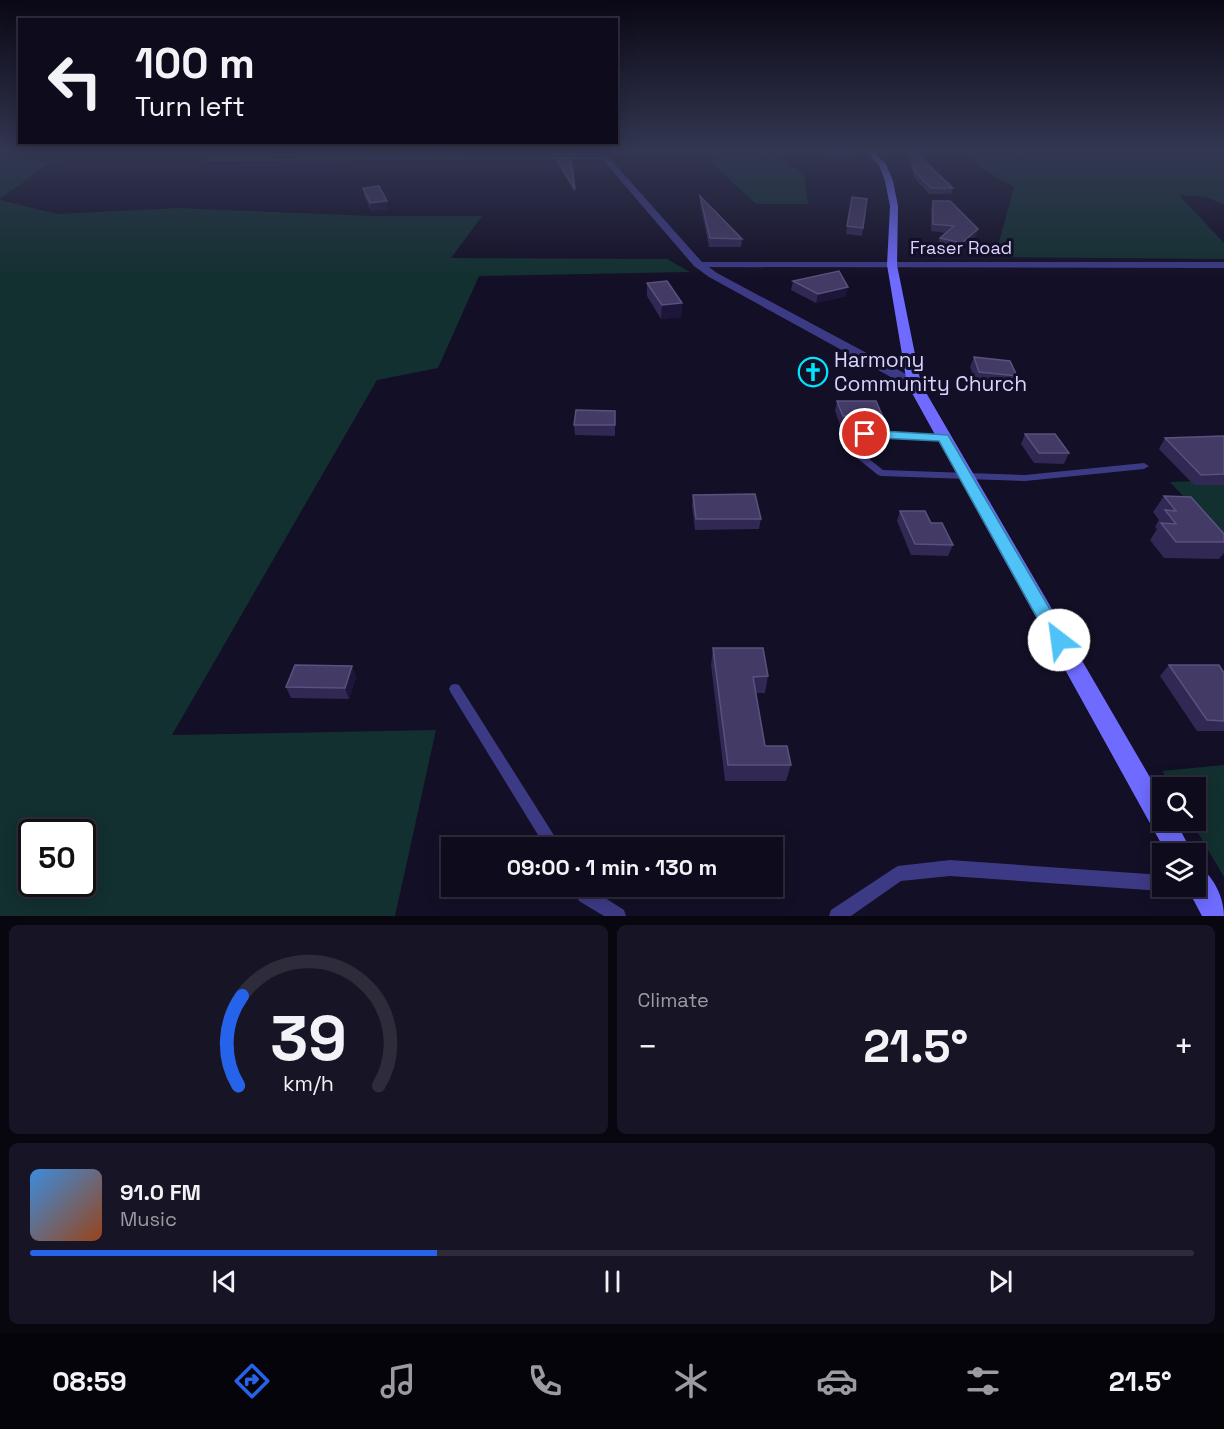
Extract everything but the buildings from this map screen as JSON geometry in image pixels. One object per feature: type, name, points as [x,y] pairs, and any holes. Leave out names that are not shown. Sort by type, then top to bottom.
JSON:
[{"type":"main road","points":[[892,195],[894,206],[892,264],[914,384],[1175,843]]},
{"type":"main road","points":[[1205,897],[1217,916]]},
{"type":"street","points":[[637,195],[698,264],[713,275],[914,384]]},
{"type":"street","name":"Fraser Road","points":[[698,264],[1224,266]]},
{"type":"lane","points":[[944,437],[846,434],[850,448],[881,473],[1025,477],[1144,466]]},
{"type":"lane","points":[[455,689],[548,837]]},
{"type":"lane","points":[[837,916],[897,874],[950,868],[1152,882]]},
{"type":"lane","points":[[588,897],[618,916]]},
{"type":"green space","points":[[746,195],[807,195],[808,204],[756,204]]},
{"type":"green space","points":[[1012,195],[1224,195],[1224,205],[1206,197],[1179,195],[1224,243],[1224,259],[995,257]]},
{"type":"green space","points":[[0,200],[58,214],[178,208],[372,216],[482,216],[451,258],[667,259],[690,272],[479,276],[438,368],[377,380],[172,735],[436,730],[395,916],[0,916]]},
{"type":"green space","points":[[1224,480],[1224,540],[1170,482]]},
{"type":"green space","points":[[1224,765],[1224,877],[1197,831],[1206,831],[1206,777],[1166,777],[1162,771]]},
{"type":"place","name":"Harmony Community Church","points":[[813,372]]},
{"type":"route","points":[[865,434],[944,437],[1059,640]]}]
